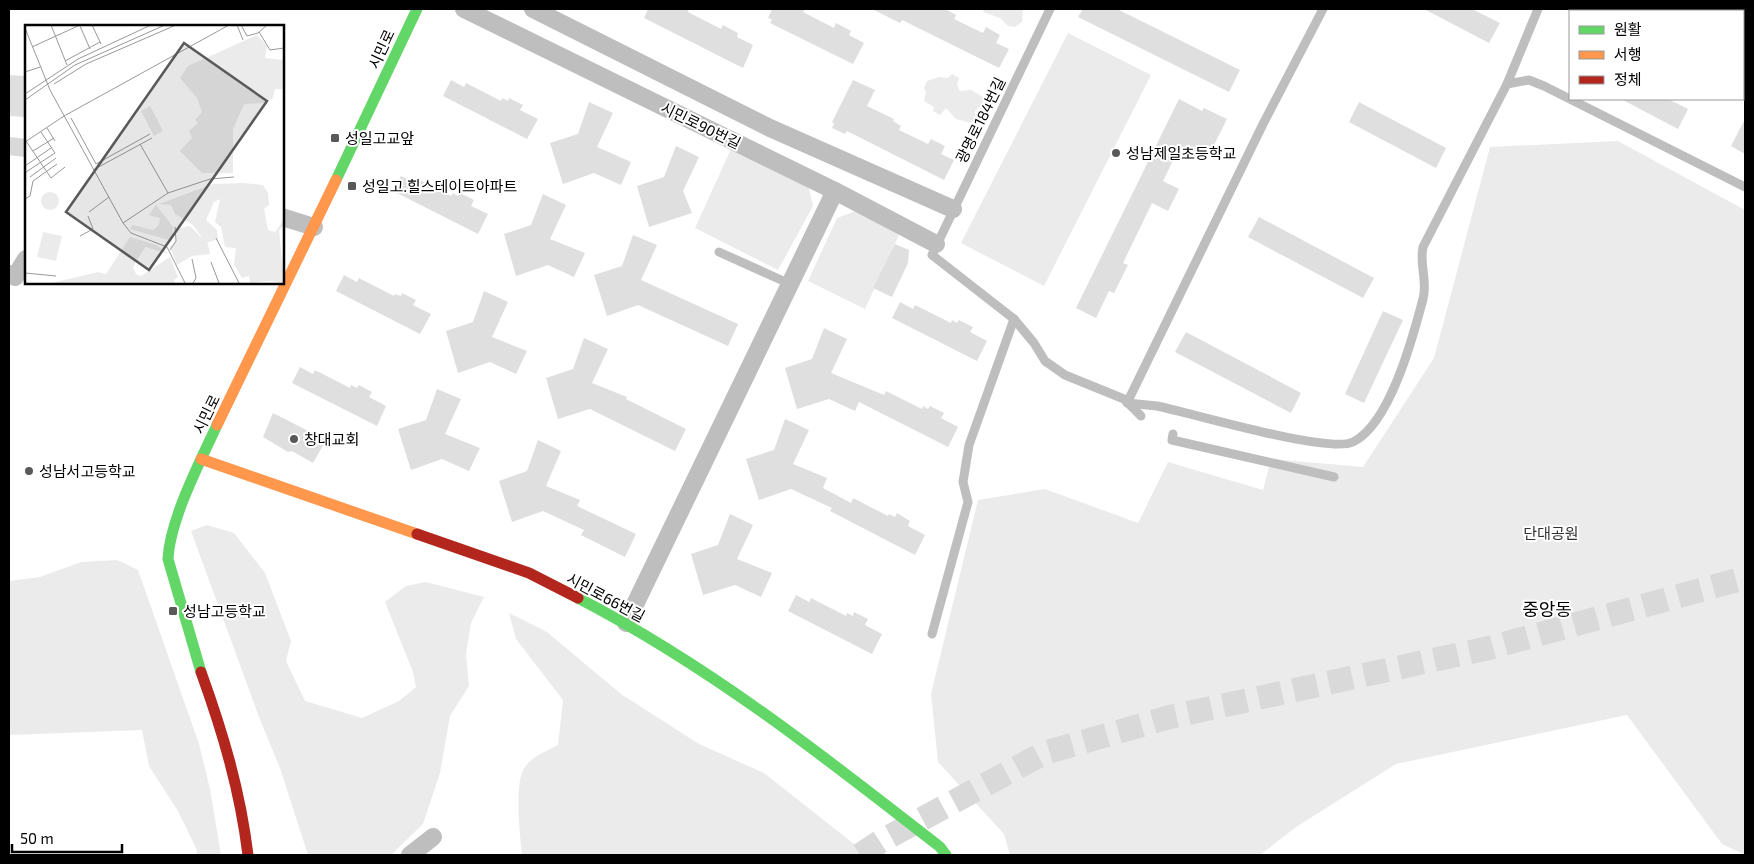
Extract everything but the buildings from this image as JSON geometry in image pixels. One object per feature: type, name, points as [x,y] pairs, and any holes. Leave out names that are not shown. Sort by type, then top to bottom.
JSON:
[{"type":"main road","name":"시민로","points":[[248,855],[243,815],[227,746],[190,639],[168,559],[170,541],[174,524],[201,458],[314,227],[417,9]]},
{"type":"main road","name":"시민로66번길","points":[[201,458],[529,573],[626,623],[803,740],[932,841],[946,855]]},
{"type":"street","name":"시민로90번길","points":[[464,9],[835,190],[936,244]]},
{"type":"street","points":[[533,9],[770,128],[953,209]]},
{"type":"street","points":[[626,623],[835,190]]},
{"type":"street","points":[[284,218],[314,227]]},
{"type":"street","points":[[9,274],[15,277],[25,261]]},
{"type":"street","points":[[410,855],[433,837]]},
{"type":"lane","name":"광명로184번길","points":[[936,244],[1050,9]]},
{"type":"lane","points":[[1127,403],[1258,133],[1323,9]]},
{"type":"lane","points":[[1127,403],[1158,406],[1261,431],[1336,445],[1352,442],[1360,436],[1380,416],[1395,388],[1407,356],[1426,283],[1422,262],[1423,247],[1507,84],[1538,9]]},
{"type":"lane","points":[[1507,84],[1529,80],[1569,99]]},
{"type":"lane","points":[[1572,100],[1745,187]]},
{"type":"lane","points":[[936,244],[932,255],[1014,319],[1034,343],[1045,361],[1065,375],[1124,398],[1141,416]]},
{"type":"lane","points":[[719,252],[790,284]]},
{"type":"lane","points":[[932,634],[968,502],[963,482],[969,445],[1014,319]]},
{"type":"lane","points":[[1173,434],[1172,440],[1334,477]]},
{"type":"green space","points":[[984,9],[1023,9],[1022,22],[1015,27],[1008,26],[1000,18],[983,12]]},
{"type":"green space","points":[[1068,33],[1151,75],[1044,286],[961,243]]},
{"type":"green space","points":[[952,74],[959,78],[957,85],[960,91],[971,90],[983,97],[983,103],[975,111],[975,118],[971,123],[956,119],[946,108],[940,115],[933,111],[934,107],[924,101],[926,92],[924,88],[927,81],[939,77],[948,78]]},
{"type":"green space","name":"단대공원","points":[[1618,141],[1745,210],[1745,855],[1722,844],[1627,715],[1396,764],[1296,827],[1260,855],[1010,855],[1004,834],[938,762],[931,694],[978,500],[1045,489],[1138,523],[1168,462],[1263,490],[1271,459],[1363,467],[1434,358],[1490,147]]},
{"type":"green space","points":[[731,149],[808,185],[813,206],[778,270],[695,228]]},
{"type":"green space","points":[[856,211],[899,235],[865,309],[808,281],[837,218]]},
{"type":"green space","points":[[207,525],[234,533],[265,573],[291,641],[286,661],[305,701],[362,718],[399,701],[416,687],[413,672],[385,602],[406,586],[426,582],[484,597],[471,623],[466,654],[469,686],[450,716],[440,773],[423,824],[391,855],[308,855],[280,768],[259,717],[191,531]]},
{"type":"green space","points":[[117,560],[138,570],[199,744],[210,789],[221,855],[196,855],[197,850],[178,811],[149,766],[142,730],[9,735],[9,581],[40,577],[81,562]]},
{"type":"green space","points":[[509,613],[547,632],[621,694],[699,744],[764,773],[868,855],[522,855],[518,802],[522,773],[532,759],[558,745],[563,700],[516,639]]},
{"type":"tunnel","points":[[9,146],[25,148]]},
{"type":"tunnel","points":[[860,855],[883,840],[1044,753],[1170,717],[1489,648],[1745,578]]},
{"type":"traffic: fast","points":[[336,180],[417,9]]},
{"type":"traffic: fast","points":[[201,672],[168,559],[174,526],[180,509],[217,425]]},
{"type":"traffic: fast","points":[[578,598],[626,624],[673,653],[765,714],[897,813],[940,847],[946,855]]},
{"type":"traffic: slow","points":[[217,425],[336,180]]},
{"type":"traffic: slow","points":[[201,459],[417,534]]},
{"type":"traffic: jam","points":[[417,534],[529,573],[578,598]]},
{"type":"traffic: jam","points":[[201,672],[230,762],[245,831],[248,855]]},
{"type":"place","name":"성일고교앞","points":[[335,138]]},
{"type":"place","name":"성남제일초등학교","points":[[1116,153]]},
{"type":"place","name":"성일고.힐스테이트아파트","points":[[352,186]]},
{"type":"place","name":"창대교회","points":[[294,439]]},
{"type":"place","name":"성남서고등학교","points":[[29,471]]},
{"type":"place","name":"성남고등학교","points":[[173,611]]},
{"type":"district","name":"중앙동","points":[[1547,609]]}]
